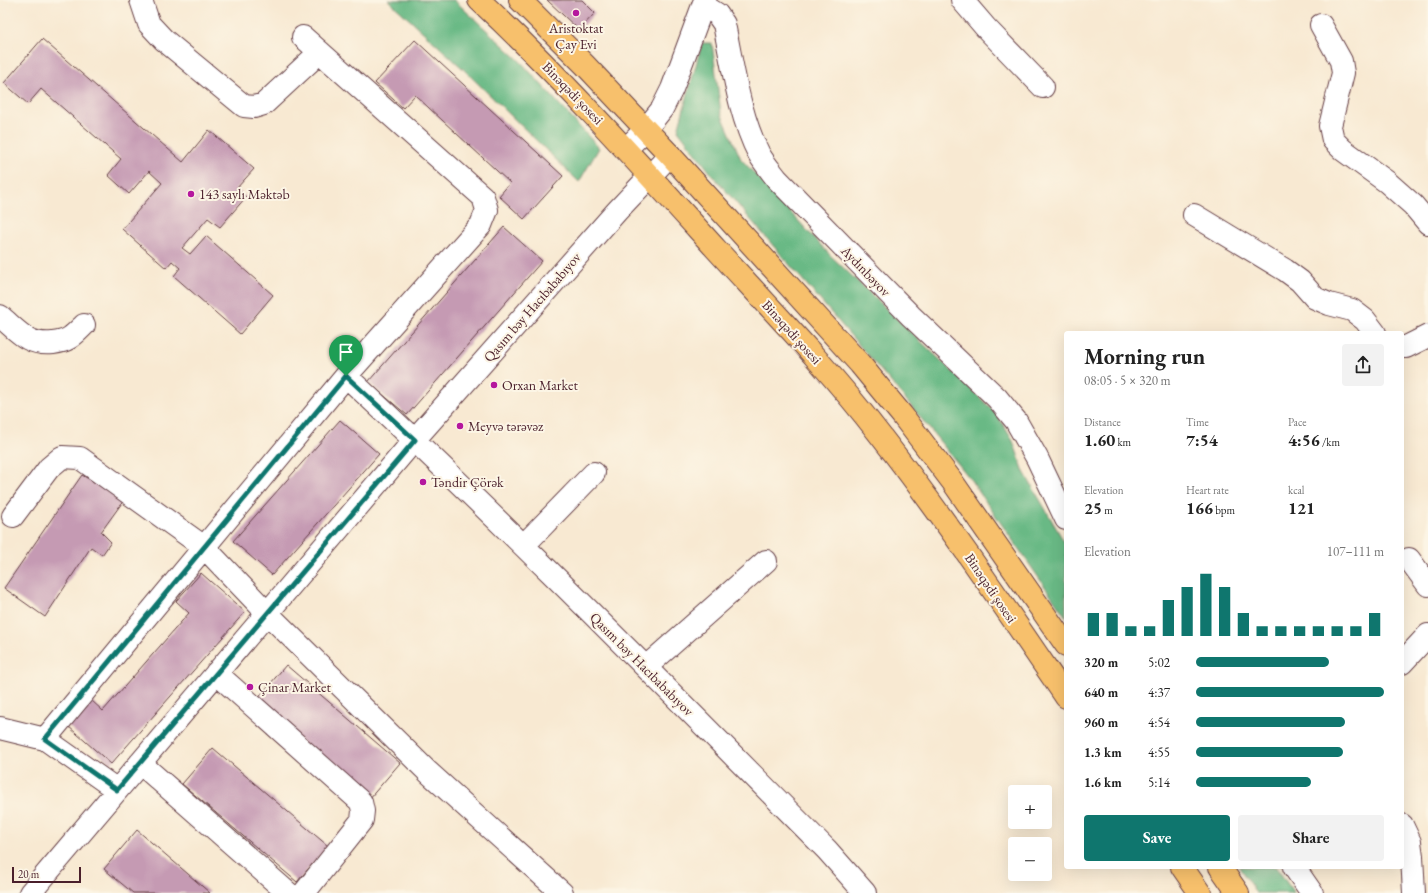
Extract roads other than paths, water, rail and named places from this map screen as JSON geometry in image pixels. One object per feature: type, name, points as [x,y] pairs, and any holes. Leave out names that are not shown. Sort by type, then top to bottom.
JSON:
[{"type":"main road","name":"Binəqədi şosesi","points":[[479,0],[553,72],[626,149],[836,381],[879,434],[971,558],[1064,694]]},
{"type":"main road","name":"Binəqədi şosesi","points":[[520,0],[563,42],[646,129],[860,364],[902,415],[952,481],[1064,641]]},
{"type":"main road","points":[[1183,869],[1200,893]]},
{"type":"main road","points":[[1221,869],[1238,893]]},
{"type":"street","points":[[141,0],[149,24],[164,40],[244,106],[254,107],[264,104],[320,52]]},
{"type":"street","points":[[962,0],[986,28],[1043,87]]},
{"type":"street","points":[[626,149],[646,129],[662,109],[672,89],[704,3]]},
{"type":"street","name":"Aydınbəyov","points":[[704,3],[717,14],[724,24],[743,112],[751,137],[760,156],[777,179],[905,311],[997,398],[1016,421],[1037,458],[1064,515]]},
{"type":"street","points":[[1321,25],[1341,61],[1343,74],[1330,126],[1333,140],[1387,182],[1413,205],[1428,223]]},
{"type":"street","points":[[45,739],[346,376],[481,225],[487,210],[483,197],[303,37]]},
{"type":"street","name":"Qasım bəy Hacıbababıyov","points":[[36,891],[117,790],[415,440],[650,175],[670,155]]},
{"type":"street","points":[[1194,215],[1285,270],[1300,281],[1315,298],[1328,304],[1352,310],[1365,320],[1373,331]]},
{"type":"street","points":[[0,316],[23,336],[34,342],[44,344],[63,342],[73,336],[84,325]]},
{"type":"street","points":[[1404,347],[1428,336]]},
{"type":"street","points":[[346,376],[415,440]]},
{"type":"street","name":"Qasım bəy Hacıbababıyov","points":[[415,440],[524,545],[646,667],[827,850],[865,893]]},
{"type":"street","points":[[13,516],[49,468],[62,457],[80,458],[204,547],[267,613],[428,772],[562,893]]},
{"type":"street","points":[[524,545],[594,473]]},
{"type":"street","points":[[1409,559],[1428,585]]},
{"type":"street","points":[[646,667],[766,561]]},
{"type":"street","points":[[1404,661],[1428,635]]},
{"type":"street","points":[[216,673],[361,802],[363,811],[362,820],[304,893]]},
{"type":"street","points":[[0,728],[45,739],[117,790]]},
{"type":"street","points":[[140,763],[288,893]]},
{"type":"street","points":[[1404,829],[1410,842],[1414,893]]},
{"type":"street","points":[[1295,869],[1312,893]]},
{"type":"place","name":"Aristoktat Çay Evi","points":[[576,13]]},
{"type":"place","name":"143 saylı Məktəb","points":[[191,194]]},
{"type":"place","name":"Orxan Market","points":[[494,385]]},
{"type":"place","name":"Meyvə tərəvəz","points":[[460,426]]},
{"type":"place","name":"Təndir Çörək","points":[[423,482]]},
{"type":"place","name":"Çinar Market","points":[[250,687]]}]
